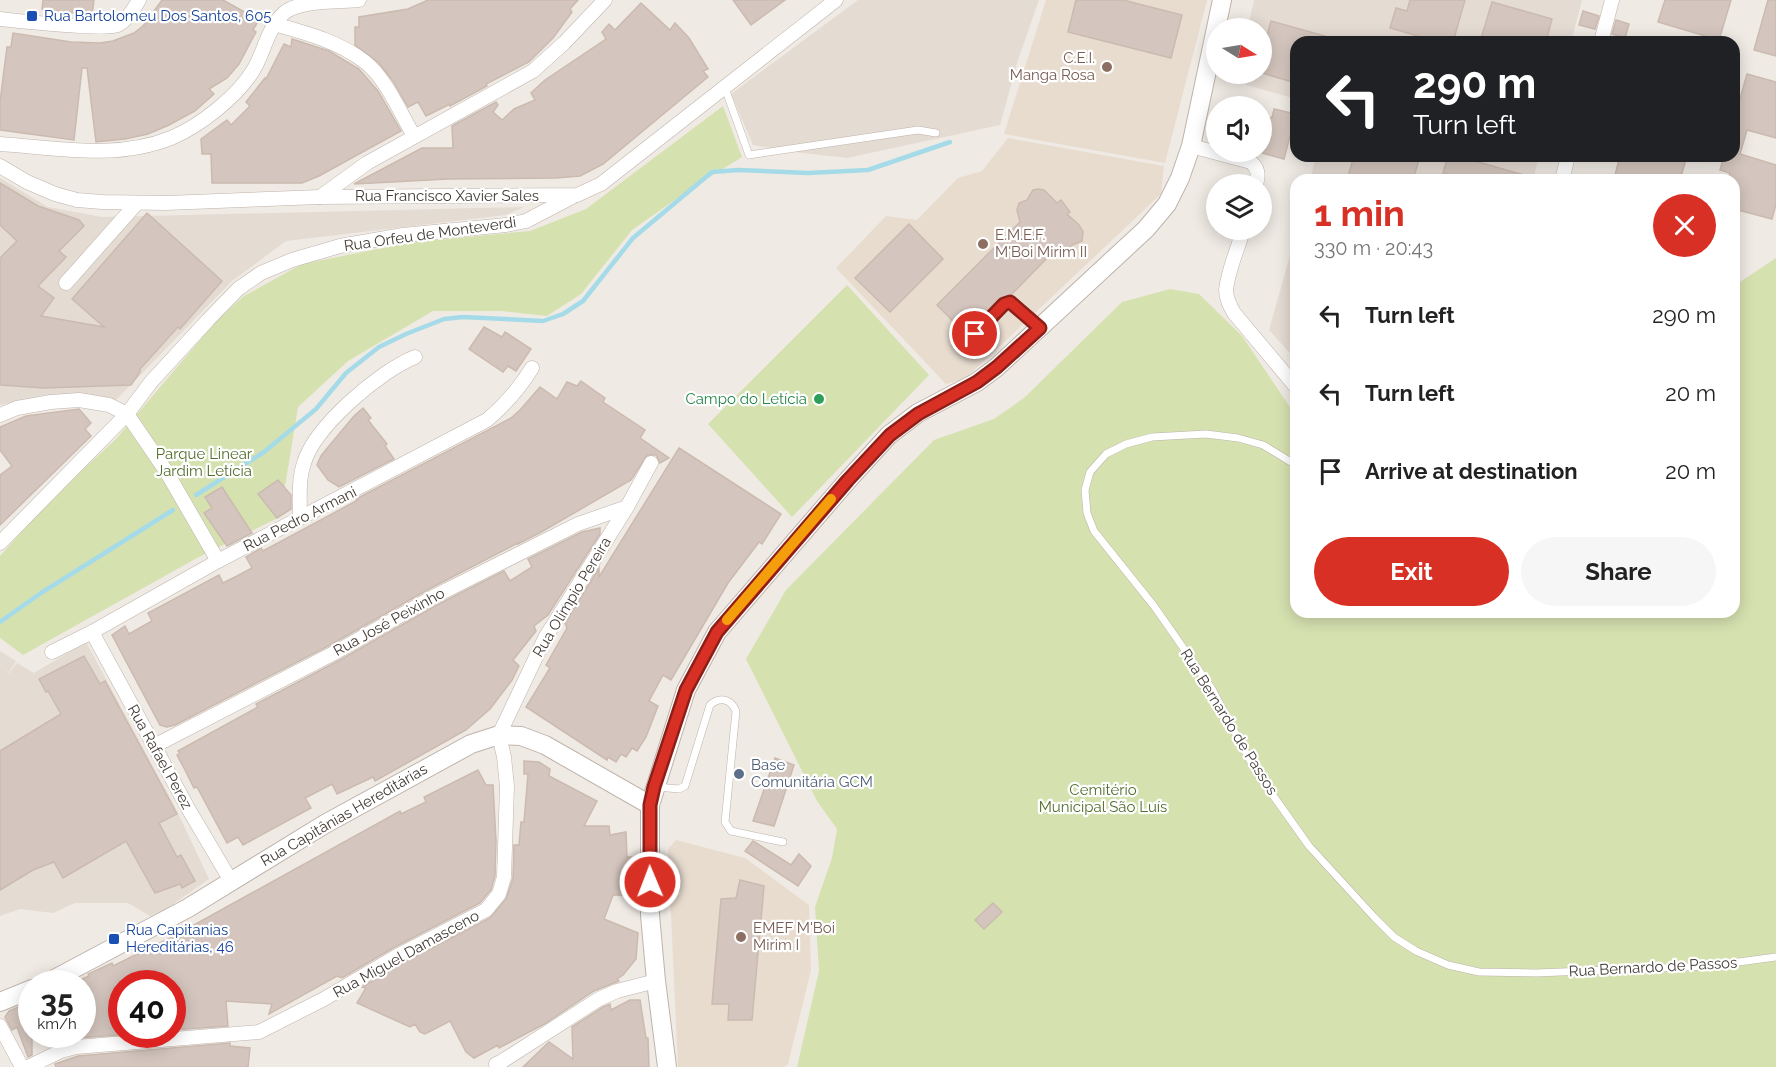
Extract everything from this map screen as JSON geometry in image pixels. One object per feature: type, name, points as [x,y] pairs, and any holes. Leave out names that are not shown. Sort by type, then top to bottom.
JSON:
[{"type":"street","points":[[0,19],[117,26],[134,11],[139,0]]},
{"type":"street","points":[[0,144],[87,152],[146,146],[171,138],[206,118],[231,97],[253,70],[274,24],[284,12],[304,4],[359,0]]},
{"type":"street","points":[[320,197],[367,163],[533,71],[606,0]]},
{"type":"street","name":"Rua Francisco Xavier Sales","points":[[0,166],[27,182],[66,197],[102,202],[166,204],[320,197],[577,195],[601,184],[836,0]]},
{"type":"street","points":[[667,1067],[650,915],[650,805],[686,690],[717,632],[848,480],[890,435],[918,414],[977,382],[997,367],[1146,229],[1167,204],[1180,178],[1191,146],[1221,0]]},
{"type":"street","points":[[1602,36],[1612,0]]},
{"type":"street","points":[[274,24],[325,39],[366,63],[383,84],[414,136]]},
{"type":"street","points":[[1191,146],[1251,162],[1256,166],[1258,174]]},
{"type":"street","name":"Rua Orfeu de Monteverdi","points":[[0,543],[127,414],[151,382],[208,320],[238,289],[261,273],[292,260],[340,246],[403,235],[526,221],[577,195]]},
{"type":"street","points":[[66,283],[137,203]]},
{"type":"street","points":[[1240,240],[1226,291],[1228,302],[1234,313],[1290,380]]},
{"type":"street","points":[[300,518],[303,465],[322,432],[357,394],[404,361],[415,357]]},
{"type":"street","name":"Rua Pedro Armani","points":[[52,652],[218,561],[487,420],[508,403],[532,368]]},
{"type":"street","points":[[0,415],[17,408],[79,400],[109,405],[127,414],[166,471],[218,561]]},
{"type":"street","name":"Rua Olímpio Pereira","points":[[499,735],[545,638],[627,507],[651,463]]},
{"type":"street","name":"Rua José Peixinho","points":[[154,746],[336,652],[443,592],[578,524],[627,507]]},
{"type":"street","name":"Rua Rafael Perez","points":[[92,632],[231,881]]},
{"type":"street","name":"Rua Capitânias Hereditárias","points":[[71,970],[188,908],[335,818],[471,744],[499,735],[521,736],[545,745],[650,805]]},
{"type":"street","name":"Rua Miguel Damasceno","points":[[28,1067],[61,1050],[76,1047],[259,1032],[486,910],[499,894],[504,877],[507,786],[499,735]]},
{"type":"street","points":[[496,1064],[599,999],[617,991],[656,981]]},
{"type":"street","points":[[0,1002],[18,995]]},
{"type":"street","points":[[0,1026],[22,1067]]},
{"type":"lane","points":[[725,88],[749,155],[918,129],[936,133]]},
{"type":"lane","points":[[975,334],[1004,304],[1010,302],[1040,328]]},
{"type":"lane","name":"Rua Bernardo de Passos","points":[[1290,461],[1263,445],[1238,438],[1206,434],[1152,437],[1126,444],[1106,454],[1090,472],[1085,490],[1087,513],[1094,531],[1154,606],[1212,689],[1255,770],[1309,846],[1374,917],[1394,937],[1416,951],[1448,965],[1479,972],[1536,973],[1709,966],[1776,957]]},
{"type":"lane","points":[[654,787],[682,789],[685,786],[710,705],[718,700],[726,700],[733,704],[736,711],[725,822],[731,831],[783,842]]},
{"type":"shaded area","points":[[858,0],[1039,0],[1018,60],[1000,125],[847,158],[753,145],[731,94]]},
{"type":"shaded area","name":"C.E.I. Manga Rosa","points":[[1046,0],[1207,0],[1165,163],[1004,134]]},
{"type":"shaded area","points":[[1254,0],[1582,0],[1573,36],[1290,36],[1290,97],[1243,84],[1272,84],[1272,18],[1250,18]]},
{"type":"shaded area","name":"E.M.E.F. M'Boi Mirim II","points":[[1008,138],[1164,166],[1161,194],[966,378],[946,384],[836,268],[886,216],[917,220],[958,178],[982,171]]},
{"type":"shaded area","points":[[1314,162],[1538,162],[1534,174],[1312,174]]},
{"type":"shaded area","points":[[0,178],[48,207],[102,217],[524,207],[506,215],[286,241],[232,281],[116,400],[87,394],[45,395],[0,405]]},
{"type":"shaded area","points":[[1290,255],[1290,353],[1269,330]]},
{"type":"shaded area","points":[[86,642],[176,809],[209,879],[166,909],[150,916],[128,903],[75,903],[53,913],[20,909],[0,916],[0,651],[16,661],[9,672],[5,670],[9,673],[17,663],[34,673]]},
{"type":"shaded area","name":"EMEF M'Boi Mirim I","points":[[676,840],[745,858],[809,905],[811,970],[788,1064],[784,1067],[678,1067],[668,849]]},
{"type":"green space","name":"Parque Linear Jardim Letícia","points":[[723,106],[742,157],[689,190],[632,230],[581,294],[547,316],[502,311],[433,311],[348,361],[298,407],[280,517],[197,558],[23,655],[0,638],[0,556],[52,498],[116,439],[217,320],[244,296],[302,264],[413,242],[530,231],[586,209]]},
{"type":"green space","name":"Cemitério Municipal São Luís","points":[[1776,258],[1776,1067],[797,1067],[819,971],[815,907],[832,858],[837,829],[817,801],[746,659],[786,590],[934,440],[994,419],[1024,398],[1122,302],[1170,289],[1199,294],[1242,336],[1290,407],[1290,618],[1740,618],[1740,282]]},
{"type":"green space","name":"Campo do Letícia","points":[[847,285],[929,375],[792,517],[708,424]]},
{"type":"building","points":[[43,0],[94,0],[92,15],[42,9]]},
{"type":"building","points":[[162,0],[223,0],[259,20],[253,30],[256,32],[239,64],[227,78],[209,89],[214,94],[195,111],[148,134],[96,142],[87,68],[82,68],[74,140],[0,130],[0,102],[7,47],[11,47],[13,33],[71,42],[113,41],[134,33],[143,26]]},
{"type":"building","points":[[428,0],[578,0],[553,38],[529,62],[450,106],[450,104],[426,116],[418,102],[408,107],[379,63],[355,45],[355,27],[359,27],[359,17],[408,9]]},
{"type":"building","points":[[733,0],[785,0],[751,25]]},
{"type":"building","points":[[1076,0],[1123,0],[1182,15],[1171,58],[1068,32]]},
{"type":"building","points":[[1410,0],[1465,0],[1455,36],[1418,36],[1390,28],[1396,8],[1407,11]]},
{"type":"building","points":[[1665,0],[1731,0],[1720,36],[1705,36],[1658,22]]},
{"type":"building","points":[[1768,0],[1776,0],[1776,56],[1754,50]]},
{"type":"building","points":[[1492,2],[1552,19],[1548,36],[1482,36]]},
{"type":"building","points":[[641,3],[670,30],[675,23],[689,38],[708,69],[703,71],[708,77],[603,164],[580,176],[556,178],[448,179],[354,184],[422,148],[453,148],[452,126],[496,102],[498,105],[493,112],[502,120],[514,109],[535,100],[531,93],[545,80],[606,39],[602,32],[609,24],[615,30]]},
{"type":"building","points":[[1583,11],[1599,16],[1595,29],[1579,25]]},
{"type":"building","points":[[1616,20],[1629,24],[1626,36],[1612,34]]},
{"type":"building","points":[[1272,21],[1325,36],[1290,36],[1290,81],[1272,76]]},
{"type":"building","points":[[292,39],[329,51],[359,69],[378,91],[401,131],[302,183],[212,183],[211,154],[202,154],[201,139],[227,120],[231,125],[250,106],[246,102],[266,79],[284,44],[291,47]]},
{"type":"building","points":[[1747,74],[1776,82],[1776,138],[1747,130],[1740,154],[1740,99]]},
{"type":"building","points":[[1274,109],[1290,113],[1290,136],[1284,159],[1272,156]]},
{"type":"building","points":[[1740,154],[1776,165],[1776,204],[1772,219],[1740,211],[1740,174],[1730,174],[1720,170],[1722,162],[1740,162]]},
{"type":"building","points":[[1352,162],[1418,162],[1415,174],[1349,174]]},
{"type":"building","points":[[1446,162],[1478,162],[1521,174],[1446,174],[1443,173]]},
{"type":"building","points":[[1618,162],[1685,162],[1682,174],[1615,174]]},
{"type":"building","points":[[0,183],[38,206],[79,220],[84,226],[59,251],[66,257],[38,286],[54,298],[41,316],[104,327],[72,299],[147,213],[222,281],[180,329],[178,327],[140,369],[131,385],[44,388],[0,385],[0,258],[17,241],[0,225]]},
{"type":"building","points":[[1033,190],[1044,190],[1057,203],[1061,200],[1070,212],[1067,214],[1083,232],[1082,241],[1072,245],[1067,253],[1052,253],[1009,297],[1000,300],[971,330],[969,337],[937,305],[1020,222],[1017,210],[1019,203],[1027,200]]},
{"type":"building","points":[[909,224],[943,259],[890,312],[855,278]]},
{"type":"building","points":[[484,327],[502,337],[505,332],[531,349],[516,371],[508,366],[503,372],[469,349]]},
{"type":"building","points":[[581,381],[605,398],[603,402],[645,430],[640,438],[669,458],[660,463],[656,455],[647,455],[631,480],[543,531],[429,589],[332,644],[175,725],[167,727],[160,725],[112,635],[125,626],[129,634],[152,621],[148,613],[219,575],[223,583],[252,568],[246,557],[261,548],[263,551],[358,500],[356,499],[511,418],[540,387],[557,399],[567,382],[577,386]]},
{"type":"building","points":[[363,408],[371,418],[368,420],[387,444],[385,446],[394,459],[339,487],[328,480],[317,465],[329,446]]},
{"type":"building","points":[[79,409],[91,423],[85,429],[91,436],[0,525],[0,475],[12,466],[0,450],[0,427],[26,416]]},
{"type":"building","points":[[679,448],[781,514],[762,544],[759,542],[728,583],[671,680],[663,675],[649,701],[658,706],[646,737],[637,751],[632,748],[626,757],[621,754],[616,762],[608,757],[607,760],[526,707],[550,668],[546,665],[567,628],[565,623],[599,568],[599,577]]},
{"type":"building","points":[[278,480],[291,495],[291,509],[277,518],[258,494]]},
{"type":"building","points":[[222,487],[252,533],[227,546],[204,513],[212,508],[205,497]]},
{"type":"building","points":[[600,528],[600,534],[548,615],[534,626],[536,631],[513,660],[519,666],[512,680],[490,709],[466,730],[375,781],[373,777],[337,794],[332,784],[305,798],[311,808],[243,845],[238,837],[227,843],[197,787],[194,788],[177,755],[180,753],[178,751],[258,707],[256,704],[437,605],[504,571],[510,581],[532,567],[528,559],[582,532]]},
{"type":"building","points":[[84,656],[100,684],[105,681],[177,814],[159,823],[177,857],[181,855],[195,881],[182,888],[180,884],[155,893],[126,841],[63,878],[54,862],[33,870],[0,890],[0,751],[61,714],[39,679]]},
{"type":"building","points":[[775,758],[794,765],[774,826],[753,821]]},
{"type":"building","points":[[524,761],[539,762],[550,769],[549,776],[597,801],[584,826],[609,826],[610,835],[626,832],[627,857],[633,857],[635,883],[625,883],[626,895],[613,895],[604,919],[638,933],[636,959],[617,979],[619,981],[594,991],[546,1023],[499,1048],[498,1045],[474,1058],[466,1052],[450,1021],[425,1034],[420,1032],[415,1024],[410,1027],[357,1003],[366,988],[362,987],[490,918],[506,899],[513,878],[514,845],[519,845],[521,822],[524,822],[528,774],[524,774]]},
{"type":"building","points":[[478,770],[486,785],[493,785],[495,876],[491,890],[480,903],[393,948],[342,978],[337,976],[269,1014],[272,1004],[226,1001],[228,1026],[186,1029],[186,970],[108,970],[108,1036],[96,1037],[96,970],[112,963],[113,966],[176,935],[400,811],[401,814],[426,802],[424,797]]},
{"type":"building","points":[[753,841],[791,865],[799,854],[811,866],[798,886],[745,851]]},
{"type":"building","points":[[740,880],[764,886],[752,1020],[728,1020],[729,1004],[712,1004],[721,899],[736,898]]},
{"type":"building","points":[[993,903],[1002,912],[984,929],[975,920]]},
{"type":"building","points":[[630,1000],[640,1000],[646,1038],[648,1038],[649,1067],[523,1067],[549,1042],[573,1059],[572,1027],[603,1007],[610,1004],[611,1010]]},
{"type":"building","points":[[18,1007],[18,1030],[17,1027],[12,1030],[5,1017],[9,1011]]},
{"type":"building","points":[[230,1043],[230,1046],[250,1048],[248,1067],[56,1067],[55,1064],[78,1056]]},
{"type":"building","points":[[25,1048],[32,1048],[32,1055],[28,1057]]},
{"type":"waterway","points":[[196,495],[264,452],[316,409],[346,373],[379,347],[444,319],[463,317],[543,321],[563,314],[583,301],[633,238],[712,172],[738,170],[808,173],[868,170],[950,142]]},
{"type":"waterway","points":[[0,622],[41,593],[173,510]]},
{"type":"slow traffic","points":[[727,620],[831,499]]},
{"type":"place","name":"Rua Bartolomeu Dos Santos, 605","points":[[32,16]]},
{"type":"place","name":"C.E.I. Manga Rosa","points":[[1107,67]]},
{"type":"place","name":"E.M.E.F. M'Boi Mirim II","points":[[983,244]]},
{"type":"place","name":"Campo do Letícia","points":[[819,399]]},
{"type":"place","name":"Base Comunitária GCM","points":[[739,774]]},
{"type":"place","name":"EMEF M'Boi Mirim I","points":[[741,937]]},
{"type":"place","name":"Rua Capitanias Hereditárias, 46","points":[[114,939]]},
{"type":"route","points":[[650,882],[650,805],[654,787],[686,690],[717,632],[848,480],[890,435],[918,414],[977,382],[1040,328],[1010,302],[1004,304],[975,334]]}]
